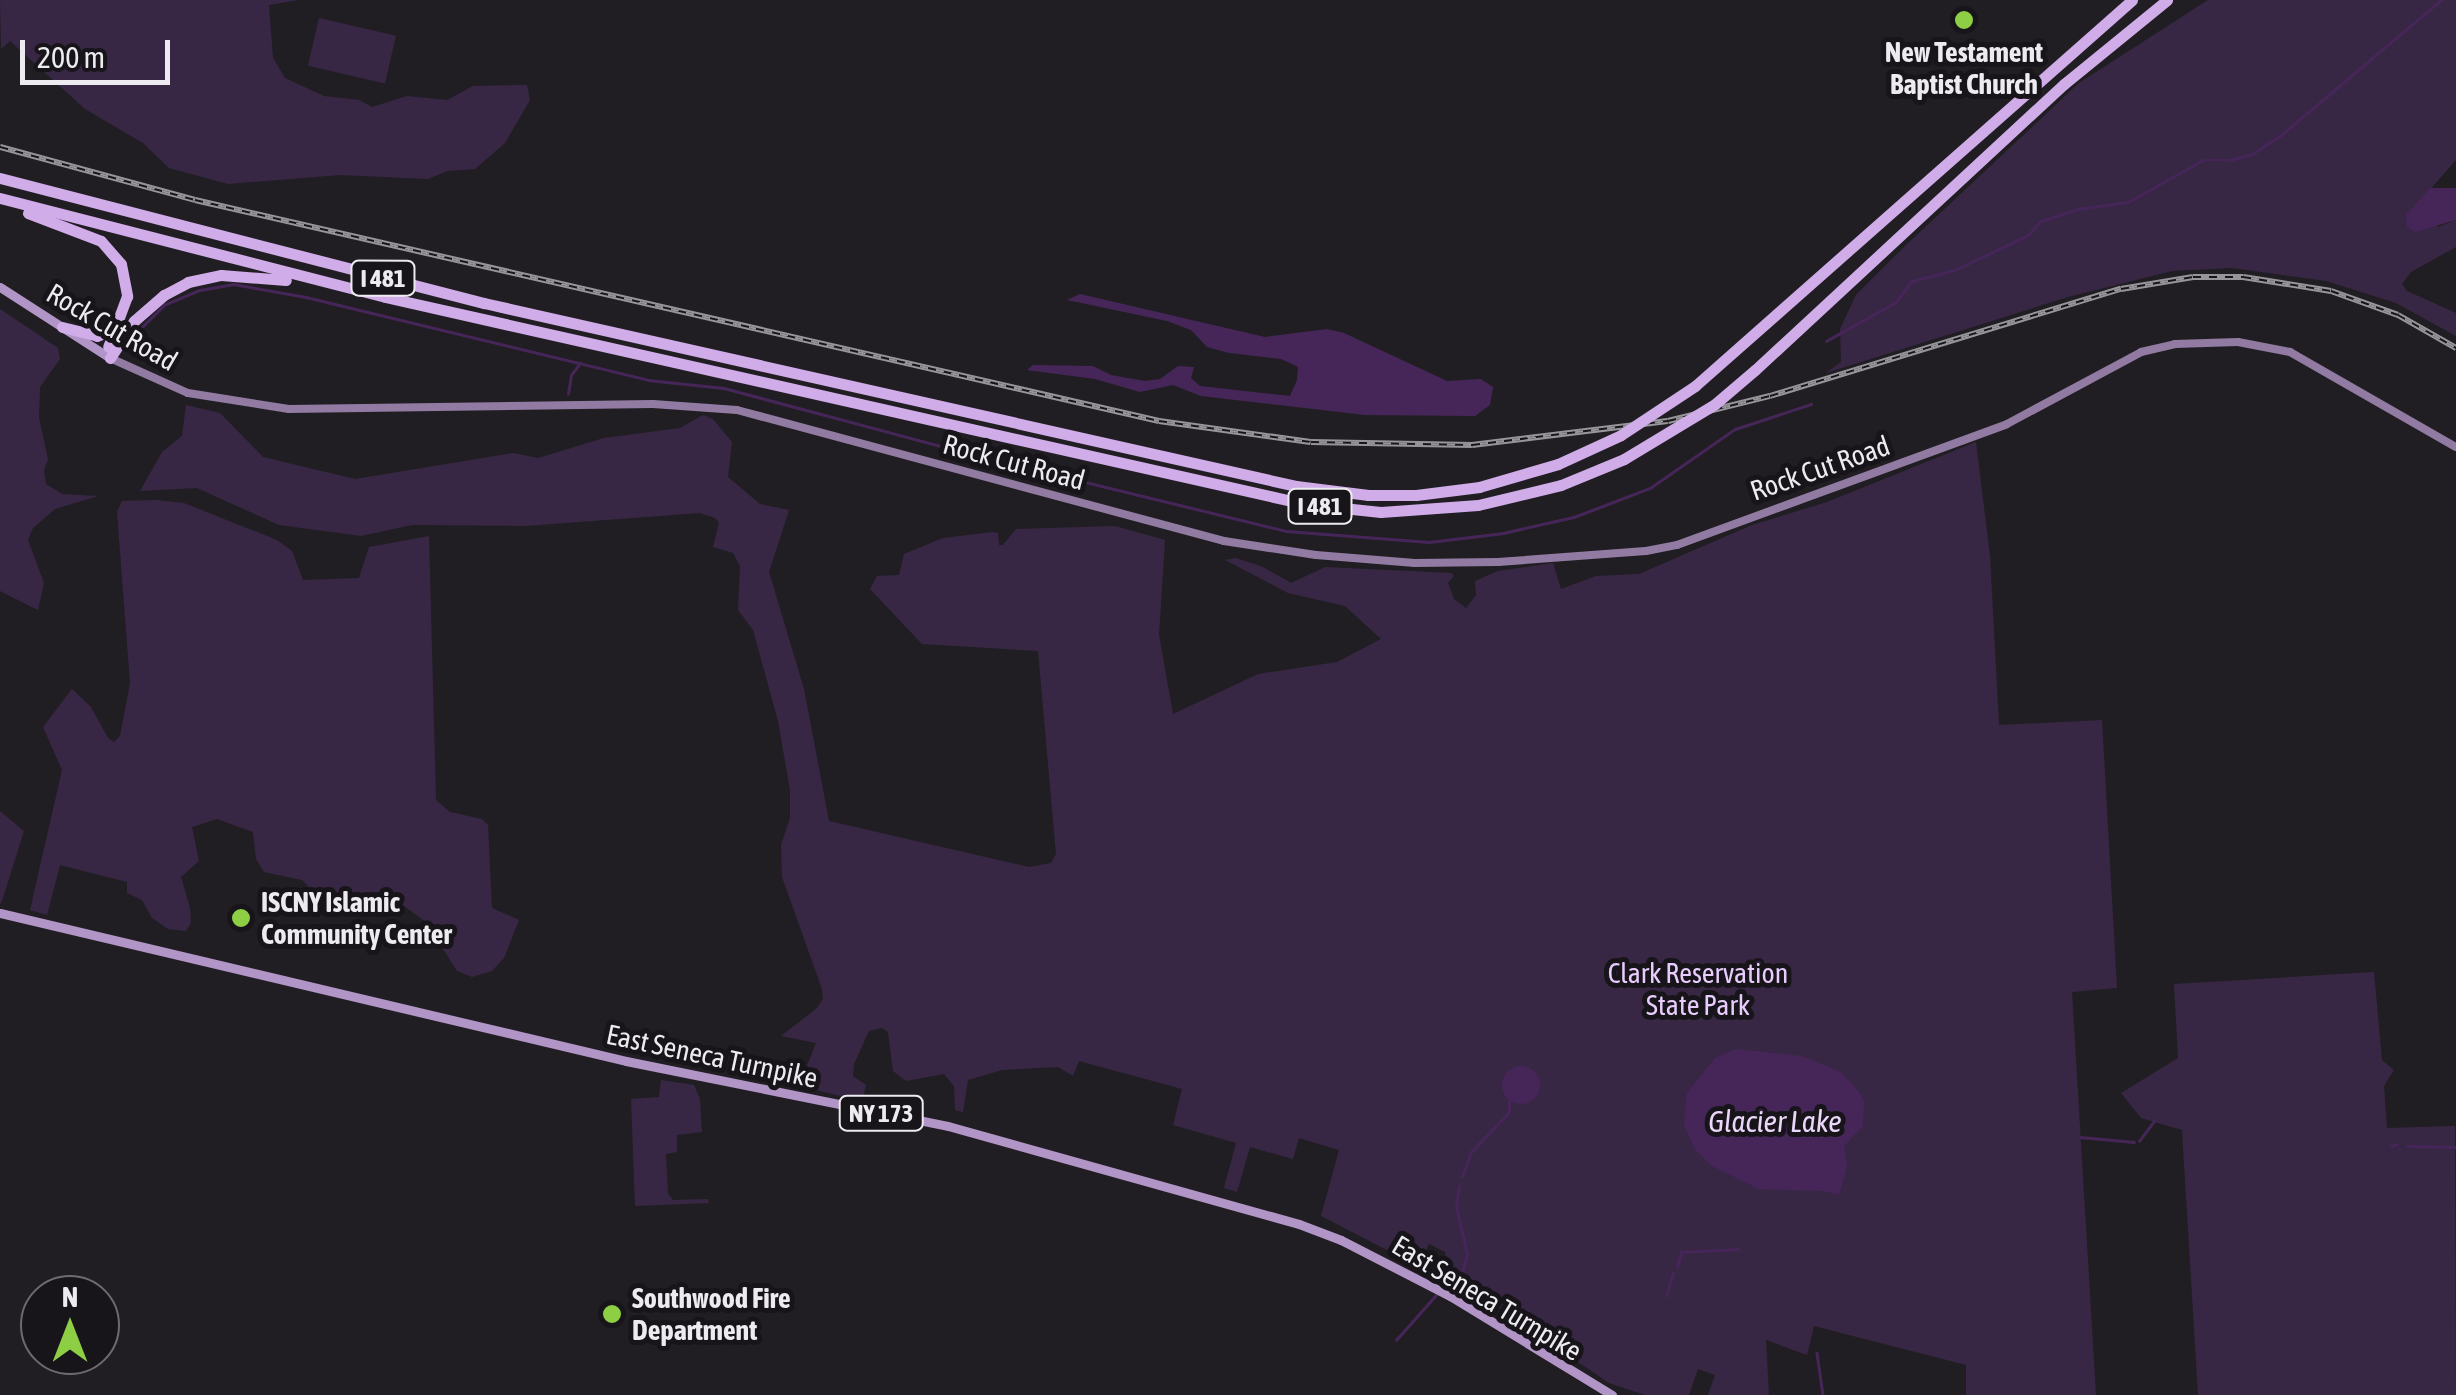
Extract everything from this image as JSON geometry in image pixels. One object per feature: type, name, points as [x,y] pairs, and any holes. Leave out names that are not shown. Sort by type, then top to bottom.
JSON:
[{"type":"highway","name":"I 481","points":[[0,178],[484,303],[1296,486],[1368,495],[1479,487],[1558,464],[1621,436],[1695,386],[2132,0]]},
{"type":"highway","name":"I 481","points":[[0,201],[385,297],[1015,440],[1287,501],[1381,512],[1505,500],[1560,485],[1624,460],[1715,404],[2077,73],[2167,0]]},
{"type":"highway","points":[[0,201],[108,246],[127,282],[120,321],[107,356]]},
{"type":"highway","points":[[107,356],[126,330],[155,302],[205,277],[260,276],[385,297]]},
{"type":"highway","points":[[62,327],[106,335],[120,321]]},
{"type":"main road","name":"Rock Cut Road","points":[[0,287],[107,356]]},
{"type":"main road","name":"East Seneca Turnpike","points":[[0,913],[705,1079],[948,1126],[1299,1224],[1341,1240],[1450,1296],[1612,1395]]},
{"type":"street","name":"Rock Cut Road","points":[[107,356],[188,393],[289,409],[653,404],[737,410],[1224,540],[1316,556],[1415,563],[1498,562],[1662,548],[2023,418],[2141,352],[2175,344],[2238,342],[2268,346],[2310,361],[2437,440],[2456,447]]},
{"type":"green space","points":[[0,0],[298,0],[269,5],[273,58],[285,78],[324,96],[359,100],[372,107],[407,96],[447,100],[473,86],[527,85],[530,100],[505,143],[475,169],[447,171],[428,179],[340,175],[228,184],[169,168],[143,143],[85,109],[10,41],[1,49]]},
{"type":"green space","points":[[2208,0],[2456,0],[2456,160],[2419,202],[2438,227],[2456,220],[2456,247],[2411,272],[2402,284],[2407,291],[2456,313],[2456,336],[2396,303],[2326,281],[2232,268],[2172,271],[2068,297],[1826,373],[1841,362],[1840,329],[1856,295],[1904,247],[2079,83]]},
{"type":"green space","points":[[319,18],[396,36],[385,84],[308,66]]},
{"type":"green space","points":[[0,309],[58,348],[60,359],[40,387],[39,418],[48,459],[44,470],[46,484],[62,494],[98,496],[55,509],[33,528],[28,540],[44,583],[38,610],[0,591]]},
{"type":"green space","name":"Clark Reservation State Park","points":[[186,405],[220,413],[263,457],[355,479],[513,453],[538,458],[604,438],[680,428],[703,415],[713,419],[732,442],[728,477],[760,504],[789,510],[769,572],[804,689],[829,821],[1029,867],[1051,863],[1056,854],[1038,651],[922,644],[870,589],[877,576],[899,575],[904,554],[943,538],[993,532],[998,533],[999,545],[1003,545],[1016,529],[1115,526],[1165,540],[1159,635],[1173,714],[1258,674],[1337,662],[1381,639],[1345,606],[1288,593],[1225,560],[1236,558],[1263,567],[1291,583],[1325,567],[1451,573],[1454,576],[1448,583],[1454,599],[1466,608],[1476,595],[1475,581],[1498,571],[1553,563],[1561,589],[1596,576],[1639,574],[1752,525],[1827,502],[1976,442],[1990,556],[1999,725],[2102,720],[2117,988],[2072,992],[2096,1395],[1966,1395],[1966,1365],[1814,1326],[1807,1355],[1766,1340],[1769,1395],[1708,1395],[1715,1375],[1698,1369],[1689,1395],[1645,1395],[1609,1383],[1502,1310],[1447,1281],[1445,1252],[1429,1244],[1418,1266],[1321,1216],[1339,1150],[1299,1138],[1293,1159],[1250,1147],[1237,1192],[1224,1188],[1236,1143],[1173,1125],[1182,1089],[1079,1061],[1073,1076],[1058,1067],[1002,1070],[968,1080],[963,1112],[955,1110],[954,1086],[944,1074],[906,1081],[893,1071],[888,1032],[882,1028],[869,1031],[854,1064],[853,1076],[866,1085],[862,1101],[799,1086],[816,1043],[781,1036],[817,1008],[823,999],[822,989],[782,877],[781,845],[790,818],[790,790],[778,721],[753,630],[738,610],[740,566],[733,553],[713,547],[719,523],[715,518],[700,513],[525,526],[412,525],[361,536],[279,525],[197,488],[140,491],[162,452],[182,436]]},
{"type":"green space","points":[[122,501],[184,503],[277,540],[292,551],[303,580],[359,578],[369,547],[429,536],[436,800],[450,812],[482,819],[488,825],[492,908],[519,920],[504,958],[492,971],[472,977],[457,971],[426,922],[394,899],[357,892],[324,902],[302,880],[264,872],[256,859],[253,832],[217,819],[192,827],[199,861],[181,877],[190,908],[191,923],[186,931],[168,929],[152,918],[142,900],[127,893],[127,882],[60,865],[47,915],[30,910],[62,770],[43,727],[72,689],[91,707],[108,738],[114,742],[120,736],[130,683],[117,512]]},
{"type":"green space","points":[[0,811],[24,831],[1,904],[0,903]]},
{"type":"green space","points":[[2374,972],[2382,1060],[2394,1070],[2384,1086],[2387,1128],[2455,1126],[2456,1395],[2198,1395],[2182,1130],[2141,1118],[2121,1093],[2178,1058],[2174,984]]},
{"type":"green space","points":[[661,1080],[694,1085],[700,1099],[702,1132],[677,1135],[677,1152],[666,1154],[668,1194],[673,1200],[708,1199],[709,1203],[635,1206],[631,1099],[659,1097]]},
{"type":"water","points":[[2430,188],[2456,188],[2456,220],[2415,232],[2407,227],[2406,215]]},
{"type":"water","points":[[1080,294],[1265,337],[1327,329],[1344,333],[1447,381],[1481,379],[1493,387],[1490,405],[1475,416],[1365,415],[1201,396],[1173,385],[1140,392],[1095,379],[1027,370],[1033,365],[1093,366],[1111,375],[1145,381],[1160,379],[1178,366],[1194,367],[1191,378],[1200,386],[1290,396],[1298,367],[1281,359],[1207,347],[1191,330],[1167,321],[1067,300]]},
{"type":"water","name":"Glacier Lake","points":[[1736,1049],[1801,1056],[1841,1072],[1859,1092],[1864,1102],[1863,1126],[1844,1146],[1847,1166],[1839,1195],[1759,1189],[1712,1166],[1694,1148],[1684,1124],[1687,1093],[1715,1058]]},
{"type":"water","points":[[1521,1066],[1534,1072],[1540,1085],[1534,1098],[1521,1104],[1508,1098],[1502,1085],[1508,1072]]},
{"type":"waterway","points":[[1826,341],[1896,302],[1912,281],[1955,270],[2028,235],[2041,221],[2077,209],[2128,202],[2203,160],[2230,160],[2252,154],[2280,136],[2441,0]]},
{"type":"waterway","points":[[132,346],[142,327],[164,305],[200,290],[233,284],[306,297],[648,380],[724,388],[974,455]]},
{"type":"waterway","points":[[568,394],[571,375],[580,363]]},
{"type":"waterway","points":[[995,460],[1287,531],[1429,542],[1503,533],[1574,517],[1650,488],[1735,429],[1811,404]]},
{"type":"waterway","points":[[1462,1177],[1471,1152],[1509,1112],[1509,1101]]},
{"type":"waterway","points":[[2139,1141],[2154,1121]]},
{"type":"waterway","points":[[2080,1137],[2134,1142]]},
{"type":"waterway","points":[[2391,1146],[2397,1144]]},
{"type":"waterway","points":[[2407,1146],[2456,1147]]},
{"type":"waterway","points":[[1444,1288],[1462,1273],[1467,1254],[1456,1207],[1459,1186]]},
{"type":"waterway","points":[[1677,1267],[1681,1252],[1738,1249]]},
{"type":"waterway","points":[[1666,1296],[1673,1273]]},
{"type":"waterway","points":[[1396,1340],[1436,1295]]},
{"type":"waterway","points":[[1817,1353],[1823,1395]]},
{"type":"railway","points":[[0,147],[195,200],[1159,421],[1311,442],[1472,445],[1668,421],[1770,396],[2121,289],[2193,277],[2243,277],[2331,291],[2398,315],[2456,348]]},
{"type":"place","name":"New Testament Baptist Church","points":[[1964,20]]},
{"type":"place","name":"ISCNY Islamic Community Center","points":[[241,918]]},
{"type":"place","name":"Southwood Fire Department","points":[[612,1314]]}]
